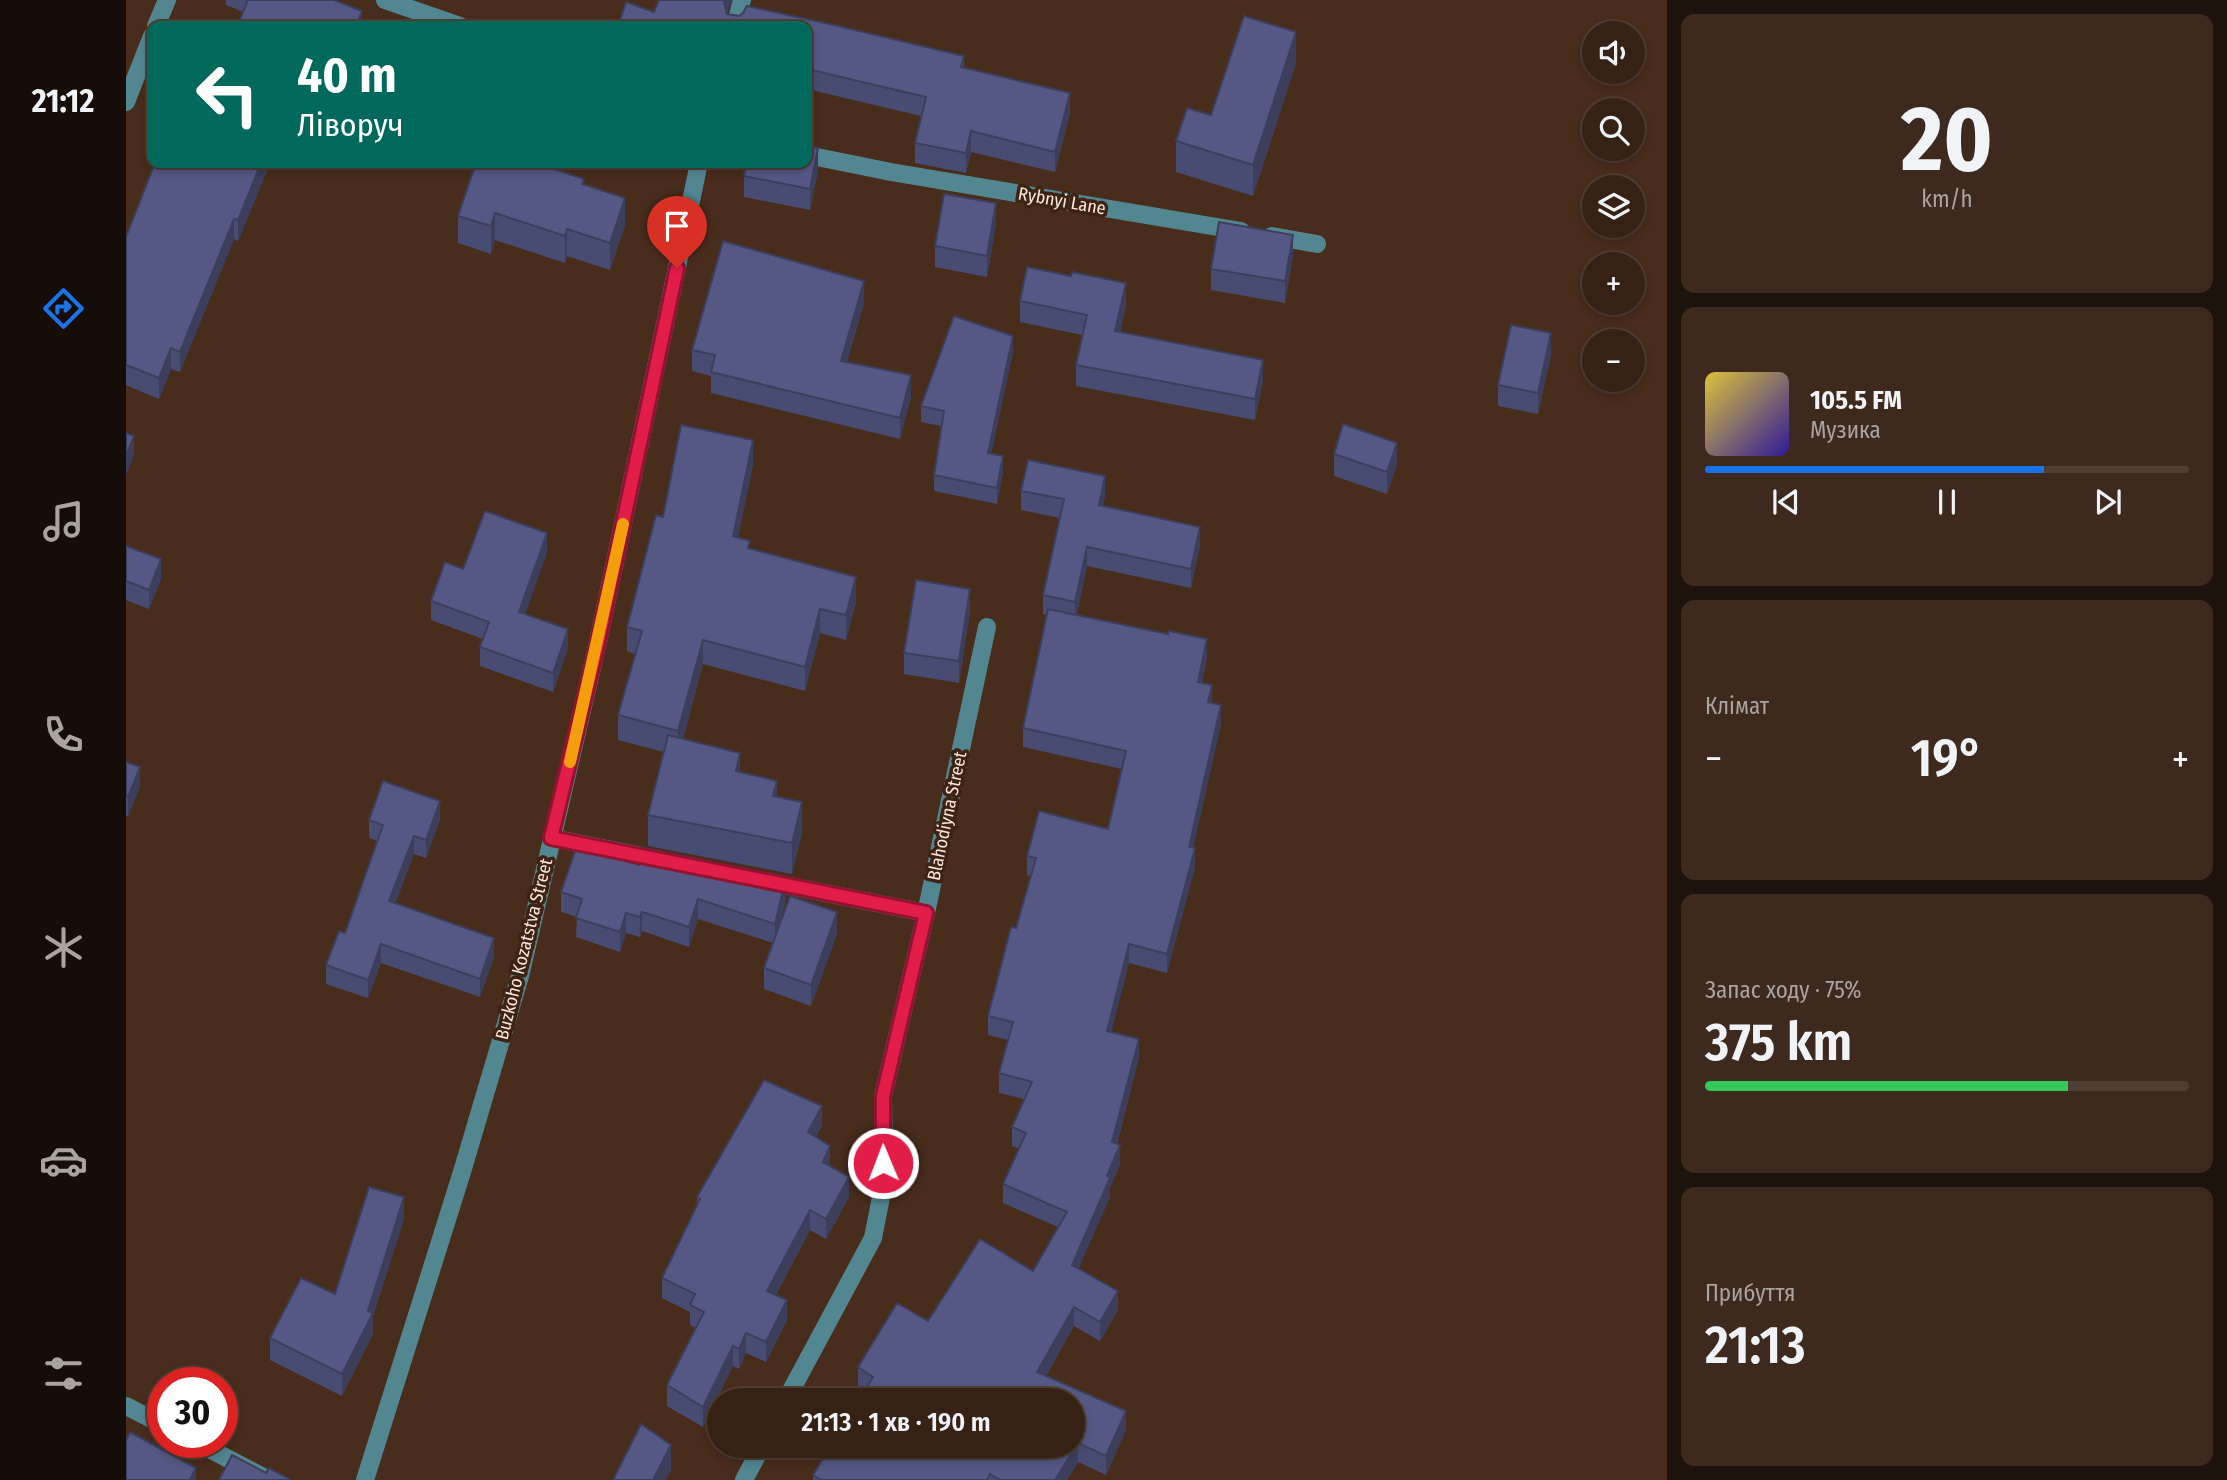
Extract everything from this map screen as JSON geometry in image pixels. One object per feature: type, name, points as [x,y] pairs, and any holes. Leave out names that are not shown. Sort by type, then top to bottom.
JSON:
[{"type":"street","points":[[158,21],[167,0]]},
{"type":"street","points":[[385,0],[446,21]]},
{"type":"street","points":[[736,21],[742,0]]},
{"type":"street","points":[[126,102],[147,49]]},
{"type":"street","name":"Rybnyi Lane","points":[[812,156],[891,172],[1317,244]]},
{"type":"street","name":"Buzkoho Kozatstva Street","points":[[365,1480],[462,1172],[520,976],[601,629],[698,168]]},
{"type":"street","name":"Blahodiyna Street","points":[[792,1388],[873,1238],[884,1182],[883,1096],[926,913],[987,627]]},
{"type":"street","points":[[551,838],[685,865]]},
{"type":"street","points":[[752,878],[926,913]]},
{"type":"street","points":[[126,1406],[147,1417]]},
{"type":"street","points":[[227,1458],[269,1480]]},
{"type":"street","points":[[744,1480],[756,1458]]},
{"type":"building","points":[[248,0],[334,0],[362,11],[358,21],[239,21]]},
{"type":"building","points":[[659,0],[725,0],[727,14],[739,16],[747,6],[834,25],[964,56],[961,67],[1070,93],[1055,152],[971,131],[966,153],[915,143],[926,97],[812,70],[812,21],[620,21],[626,2],[654,12]]},
{"type":"building","points":[[1244,16],[1296,32],[1253,165],[1176,141],[1187,108],[1211,115]]},
{"type":"building","points":[[812,147],[818,148],[810,189],[744,176],[746,168],[812,168]]},
{"type":"building","points":[[153,168],[259,168],[238,220],[234,219],[180,352],[171,348],[159,378],[126,365],[126,237]]},
{"type":"building","points":[[474,168],[554,168],[584,179],[582,184],[625,198],[610,243],[567,229],[565,236],[495,213],[491,226],[458,216]]},
{"type":"building","points":[[944,194],[996,203],[987,256],[935,246]]},
{"type":"building","points":[[1219,222],[1293,235],[1285,281],[1211,269]]},
{"type":"building","points":[[723,241],[864,281],[841,361],[911,375],[900,418],[711,372],[715,355],[692,350]]},
{"type":"building","points":[[1027,267],[1071,276],[1072,272],[1126,283],[1115,331],[1263,360],[1255,399],[1076,365],[1087,315],[1020,301]]},
{"type":"building","points":[[954,316],[1013,336],[988,453],[1003,456],[997,488],[934,475],[944,411],[921,406]]},
{"type":"building","points":[[1511,325],[1551,333],[1538,393],[1498,385]]},
{"type":"building","points":[[1343,424],[1397,443],[1387,472],[1334,454]]},
{"type":"building","points":[[681,425],[753,440],[733,536],[750,541],[748,548],[856,577],[846,615],[820,609],[805,667],[703,640],[678,731],[618,715],[642,631],[627,627],[656,515],[663,517]]},
{"type":"building","points":[[126,433],[134,436],[126,456]]},
{"type":"building","points":[[1028,460],[1105,476],[1099,505],[1200,527],[1191,569],[1087,547],[1075,602],[1043,595],[1064,499],[1021,491]]},
{"type":"building","points":[[485,511],[547,533],[519,612],[568,629],[553,673],[480,647],[489,622],[431,601],[445,562],[463,569]]},
{"type":"building","points":[[126,546],[161,559],[149,590],[126,581]]},
{"type":"building","points":[[916,580],[970,589],[959,661],[904,653]]},
{"type":"building","points":[[1048,609],[1168,634],[1169,631],[1207,639],[1198,682],[1212,685],[1208,702],[1221,705],[1189,847],[1195,848],[1167,954],[1129,944],[1107,1031],[1139,1039],[1112,1142],[1120,1145],[1107,1176],[1110,1178],[1072,1265],[1118,1291],[1100,1322],[1074,1307],[1037,1372],[1074,1388],[866,1388],[873,1377],[858,1367],[897,1303],[928,1321],[980,1239],[1033,1271],[1067,1212],[1003,1184],[1026,1133],[1012,1127],[1032,1082],[999,1073],[1013,1022],[988,1016],[1011,927],[1016,928],[1036,858],[1027,856],[1039,811],[1108,829],[1126,751],[1023,728]]},
{"type":"building","points":[[668,735],[740,753],[736,771],[777,781],[773,796],[802,802],[792,843],[648,815]]},
{"type":"building","points":[[126,762],[140,767],[128,797],[126,796]]},
{"type":"building","points":[[383,781],[440,801],[426,840],[414,836],[389,901],[494,938],[480,979],[381,944],[368,980],[326,965],[339,931],[345,933],[383,825],[369,820]]},
{"type":"building","points":[[577,846],[639,865],[643,848],[786,877],[775,924],[698,899],[689,927],[642,912],[640,917],[626,913],[620,932],[576,918],[582,899],[561,892]]},
{"type":"building","points":[[790,896],[837,912],[811,985],[764,968]]},
{"type":"building","points":[[764,1080],[822,1106],[808,1132],[830,1146],[823,1162],[849,1177],[826,1219],[810,1210],[767,1291],[787,1300],[766,1342],[746,1333],[739,1349],[733,1346],[712,1388],[707,1388],[707,1399],[703,1407],[667,1385],[704,1312],[690,1305],[695,1294],[662,1278],[700,1199],[697,1197]]},
{"type":"building","points":[[369,1187],[404,1197],[368,1311],[373,1313],[342,1374],[270,1338],[301,1278],[335,1294]]},
{"type":"building","points":[[1085,1393],[1126,1411],[1106,1456],[1085,1446]]},
{"type":"building","points":[[641,1424],[671,1445],[653,1480],[613,1480]]},
{"type":"building","points":[[130,1432],[147,1441],[147,1458],[178,1458],[196,1468],[190,1480],[126,1480],[126,1440]]},
{"type":"building","points":[[230,1458],[238,1458],[266,1473],[269,1468],[291,1480],[219,1480]]},
{"type":"building","points":[[824,1458],[1069,1458],[1055,1480],[1000,1480],[990,1474],[987,1480],[821,1480],[813,1475]]},
{"type":"slow traffic","points":[[570,762],[623,524]]},
{"type":"route","points":[[677,268],[598,642],[551,838],[926,913],[883,1096],[883,1163]]}]
